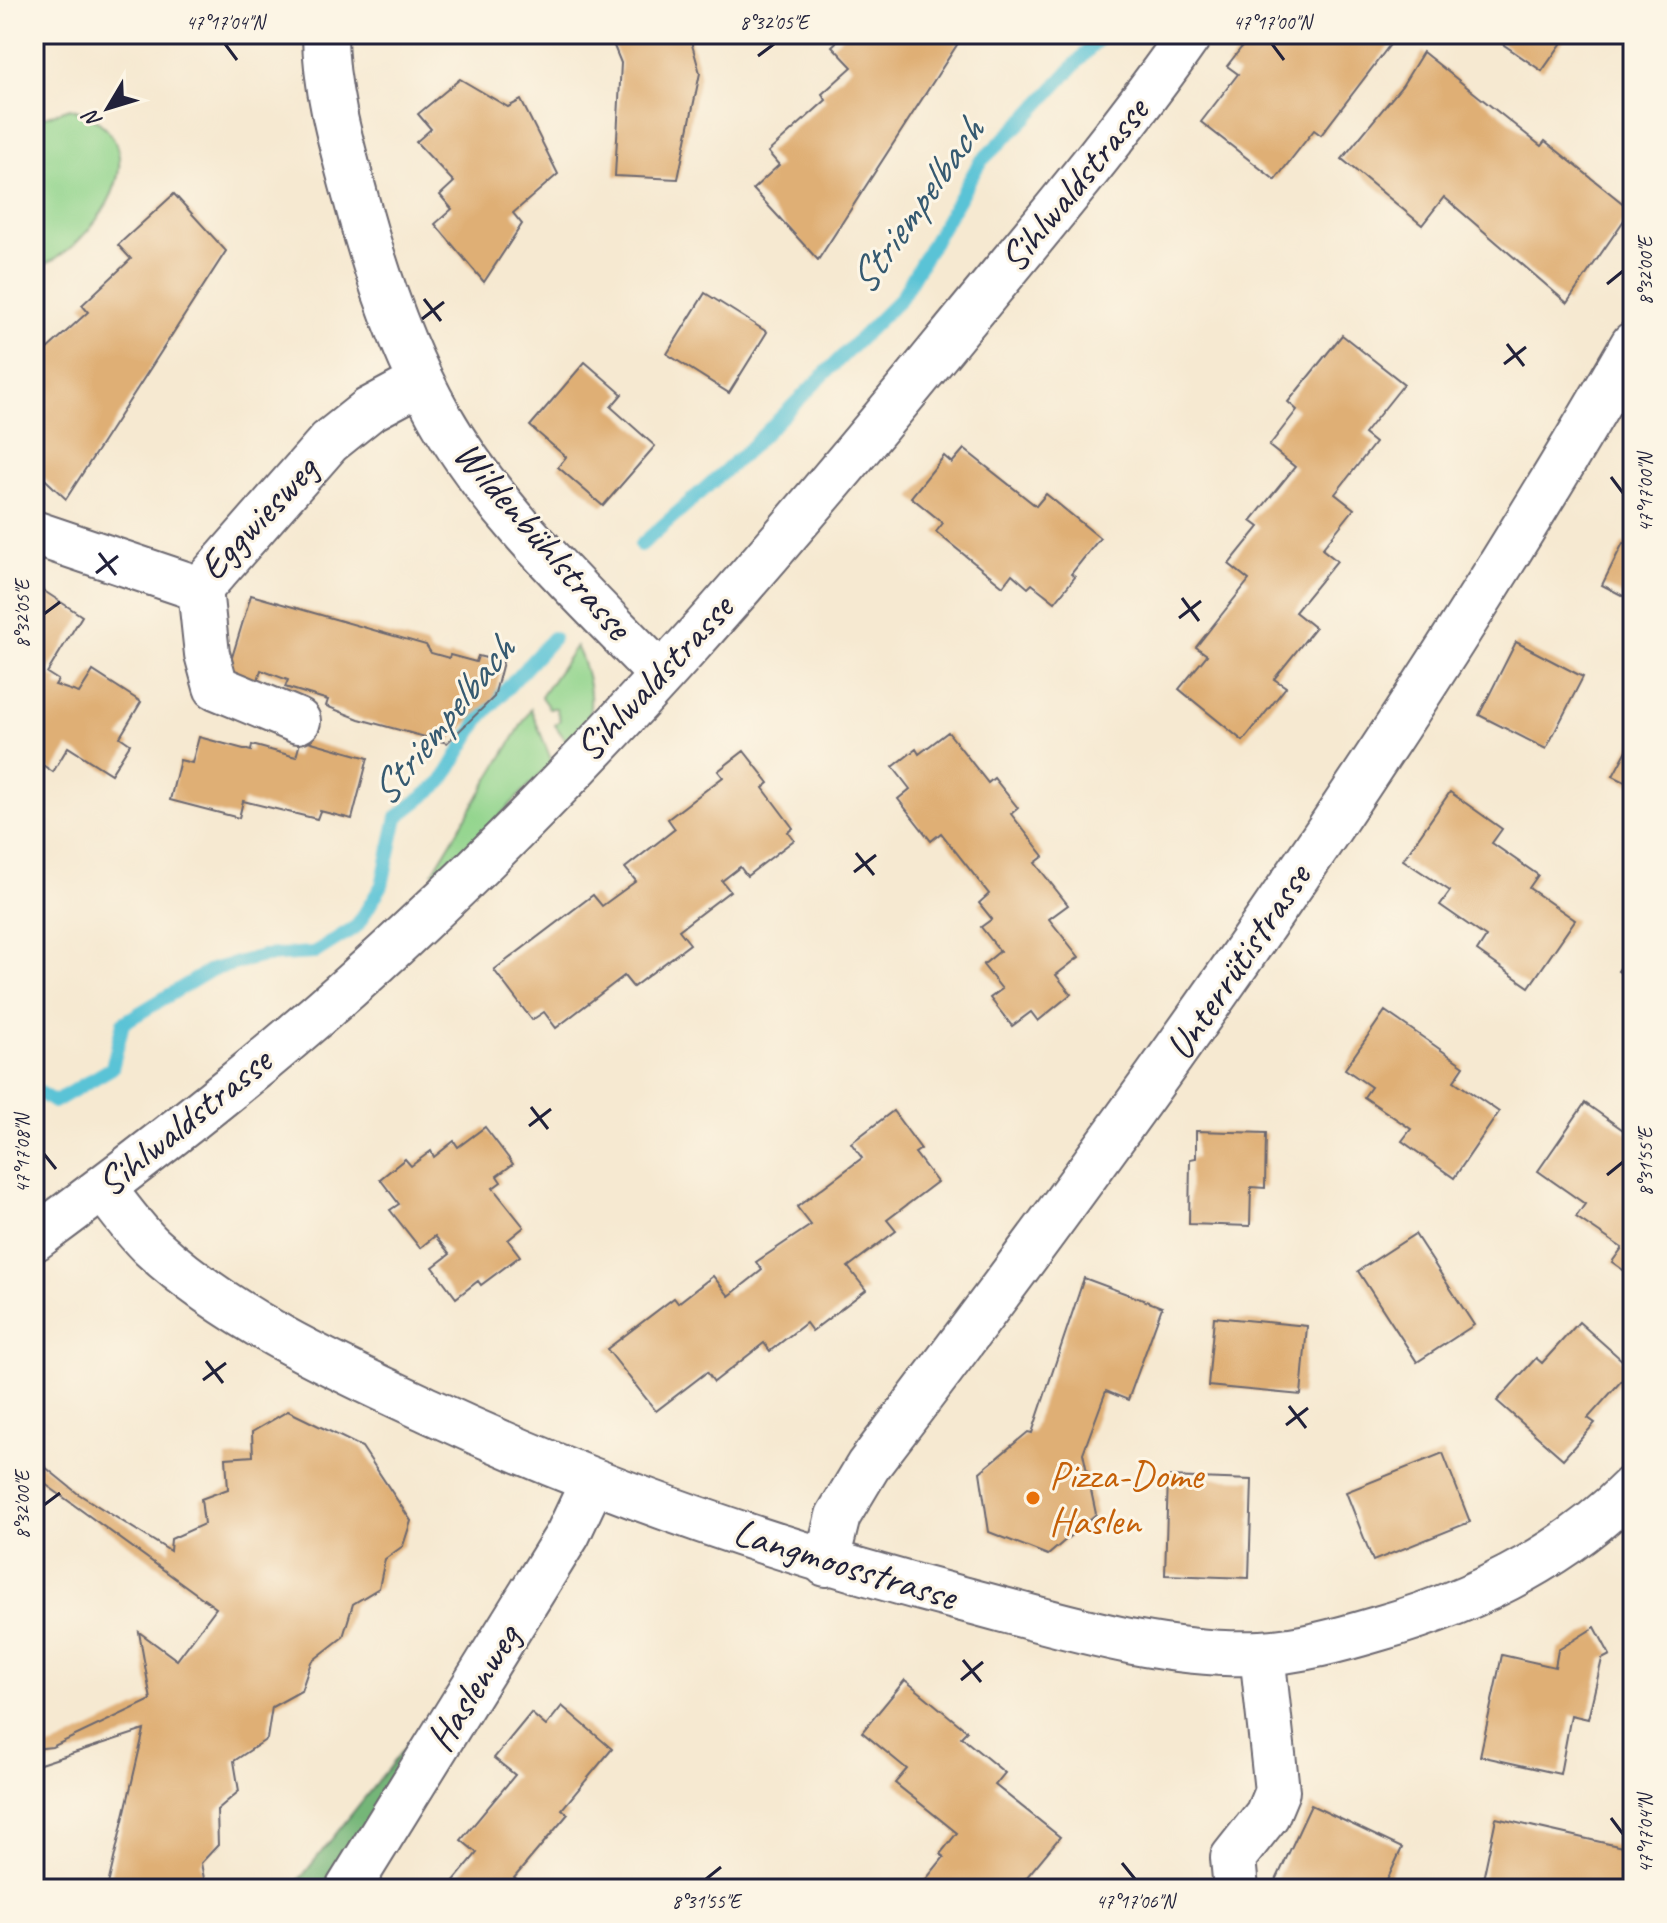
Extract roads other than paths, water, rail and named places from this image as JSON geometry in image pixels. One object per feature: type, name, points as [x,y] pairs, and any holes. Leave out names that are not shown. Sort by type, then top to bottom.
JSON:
[{"type":"street","name":"Wildenbühlstrasse","points":[[325,34],[343,152],[372,258],[421,382],[441,419],[490,490],[661,675]]},
{"type":"street","name":"Sihlwaldstrasse","points":[[34,1239],[240,1079],[419,923],[661,675],[882,421],[1148,95],[1190,34]]},
{"type":"street","name":"Unterrütistrasse","points":[[826,1564],[838,1516],[868,1466],[1192,1031],[1479,601],[1633,344]]},
{"type":"street","name":"Eggwiesweg","points":[[34,533],[200,589],[329,442],[369,410],[421,382]]},
{"type":"street","points":[[200,589],[207,654],[216,687],[298,721]]},
{"type":"street","name":"Langmoosstrasse","points":[[103,1188],[150,1245],[233,1306],[336,1367],[592,1483],[826,1564],[1159,1648],[1262,1653],[1341,1640],[1423,1616],[1501,1585],[1629,1499]]},
{"type":"street","name":"Haslenweg","points":[[348,1889],[568,1534],[592,1483]]},
{"type":"street","points":[[1236,1889],[1233,1858],[1267,1815],[1277,1791],[1262,1653]]},
{"type":"waterway","name":"Striempelbach","points":[[641,545],[745,453],[901,298],[980,162],[1029,115],[1103,34]]},
{"type":"waterway","name":"Striempelbach","points":[[34,1089],[54,1102],[112,1068],[123,1023],[211,970],[263,956],[314,953],[357,926],[382,885],[397,817],[442,782],[480,718],[553,638]]},
{"type":"place","name":"Pizza-Dome Haslen","points":[[1033,1498]]}]
